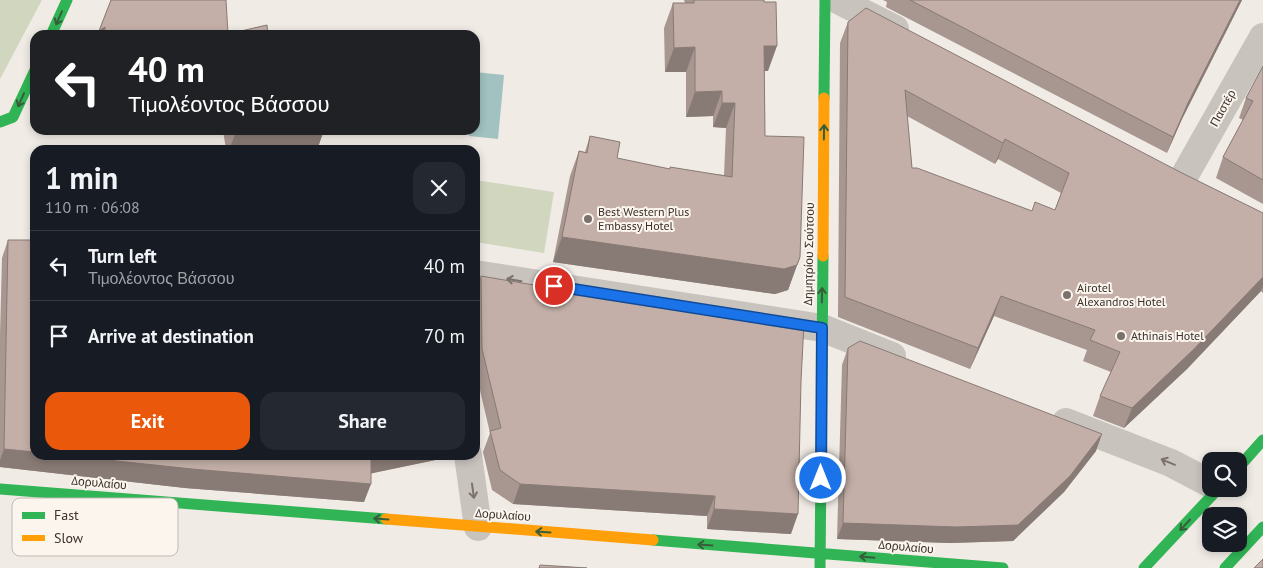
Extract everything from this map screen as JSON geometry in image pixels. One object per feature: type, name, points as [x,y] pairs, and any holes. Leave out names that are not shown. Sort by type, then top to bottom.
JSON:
[{"type":"street","points":[[53,30],[67,0]]},
{"type":"street","name":"Δημητρίου Σούτσου","points":[[820,568],[825,0]]},
{"type":"street","points":[[838,0],[918,42]]},
{"type":"street","name":"Παστέρ","points":[[1156,166],[1191,184],[1263,37]]},
{"type":"street","points":[[0,122],[13,117],[30,81]]},
{"type":"street","points":[[480,275],[822,328],[914,364]]},
{"type":"street","points":[[1042,413],[1171,463],[1202,479]]},
{"type":"street","points":[[1247,458],[1263,440]]},
{"type":"street","points":[[469,460],[478,527]]},
{"type":"street","name":"Δορυλαίου","points":[[0,489],[113,498]]},
{"type":"street","points":[[1144,568],[1211,497]]},
{"type":"street","name":"Δορυλαίου","points":[[178,503],[1003,568]]},
{"type":"street","points":[[1225,568],[1263,527]]},
{"type":"green space","points":[[0,0],[42,0],[0,79]]},
{"type":"green space","points":[[480,181],[554,192],[544,253],[480,243]]},
{"type":"water","points":[[480,73],[504,75],[498,139],[469,136],[480,135]]},
{"type":"building","points":[[111,0],[226,0],[228,30],[105,30],[105,27],[99,30]]},
{"type":"building","points":[[694,0],[764,0],[764,2],[776,2],[777,46],[764,46],[765,136],[804,137],[800,257],[797,265],[784,269],[562,237],[579,151],[587,153],[590,136],[620,142],[617,158],[670,169],[670,167],[732,177],[735,103],[722,103],[722,91],[695,92],[695,47],[674,48],[673,3],[694,3]]},
{"type":"building","points":[[910,0],[1240,0],[1173,137]]},
{"type":"building","points":[[866,8],[1182,173],[1263,213],[1263,277],[1194,349],[1132,408],[1100,396],[1120,352],[1090,340],[1095,330],[1001,296],[978,348],[845,297],[848,22]],"holes":[[[905,90],[1003,143],[1005,139],[1069,173],[1055,210],[1035,202],[1032,211],[917,168],[912,168]]]},
{"type":"building","points":[[267,25],[268,30],[245,30]]},
{"type":"building","points":[[1263,66],[1263,180],[1223,157],[1253,101],[1246,98]]},
{"type":"building","points":[[8,240],[30,240],[30,452],[4,449]]},
{"type":"building","points":[[481,276],[732,319],[804,323],[798,514],[714,509],[715,496],[520,484],[500,470],[490,431],[501,428],[482,349]]},
{"type":"building","points":[[860,341],[1102,434],[1070,476],[1018,525],[956,527],[843,523],[848,348]]},
{"type":"building","points":[[108,460],[371,460],[371,484]]},
{"type":"building","points":[[1263,559],[1263,568],[1254,568]]},
{"type":"building","points":[[540,565],[587,568],[539,568]]},
{"type":"traffic: fast","points":[[53,30],[67,0]]},
{"type":"traffic: fast","points":[[824,98],[825,0]]},
{"type":"traffic: fast","points":[[0,122],[13,117],[30,81]]},
{"type":"traffic: fast","points":[[820,568],[823,256]]},
{"type":"traffic: fast","points":[[1247,458],[1263,440]]},
{"type":"traffic: fast","points":[[0,489],[116,498]]},
{"type":"traffic: fast","points":[[1144,568],[1211,497]]},
{"type":"traffic: fast","points":[[178,503],[386,519]]},
{"type":"traffic: fast","points":[[1225,568],[1263,527]]},
{"type":"traffic: fast","points":[[653,540],[1003,568]]},
{"type":"traffic: slow","points":[[823,256],[824,98]]},
{"type":"traffic: slow","points":[[386,519],[653,540]]},
{"type":"place","name":"Best Western Plus Embassy Hotel","points":[[588,219]]},
{"type":"place","name":"Airotel Alexandros Hotel","points":[[1067,295]]},
{"type":"place","name":"Athinais Hotel","points":[[1121,336]]},
{"type":"route","points":[[554,286],[822,328],[821,478]]}]
